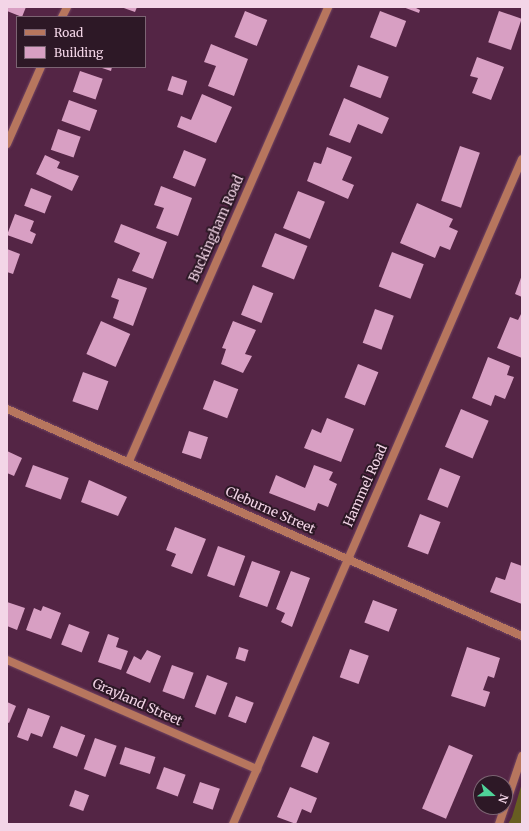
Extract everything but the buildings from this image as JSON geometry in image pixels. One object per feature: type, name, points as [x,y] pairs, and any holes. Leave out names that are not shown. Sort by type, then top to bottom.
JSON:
[{"type":"street","points":[[62,16],[67,7]]},
{"type":"street","name":"Buckingham Road","points":[[129,461],[328,7]]},
{"type":"street","points":[[7,144],[41,68]]},
{"type":"street","name":"Hammel Road","points":[[233,824],[522,159]]},
{"type":"street","name":"Cleburne Street","points":[[7,409],[129,461],[522,636]]},
{"type":"street","name":"Grayland Street","points":[[7,660],[257,769]]},
{"type":"street","points":[[499,824],[522,756]]},
{"type":"shaded area","points":[[522,783],[522,824],[508,824],[513,814]]}]
